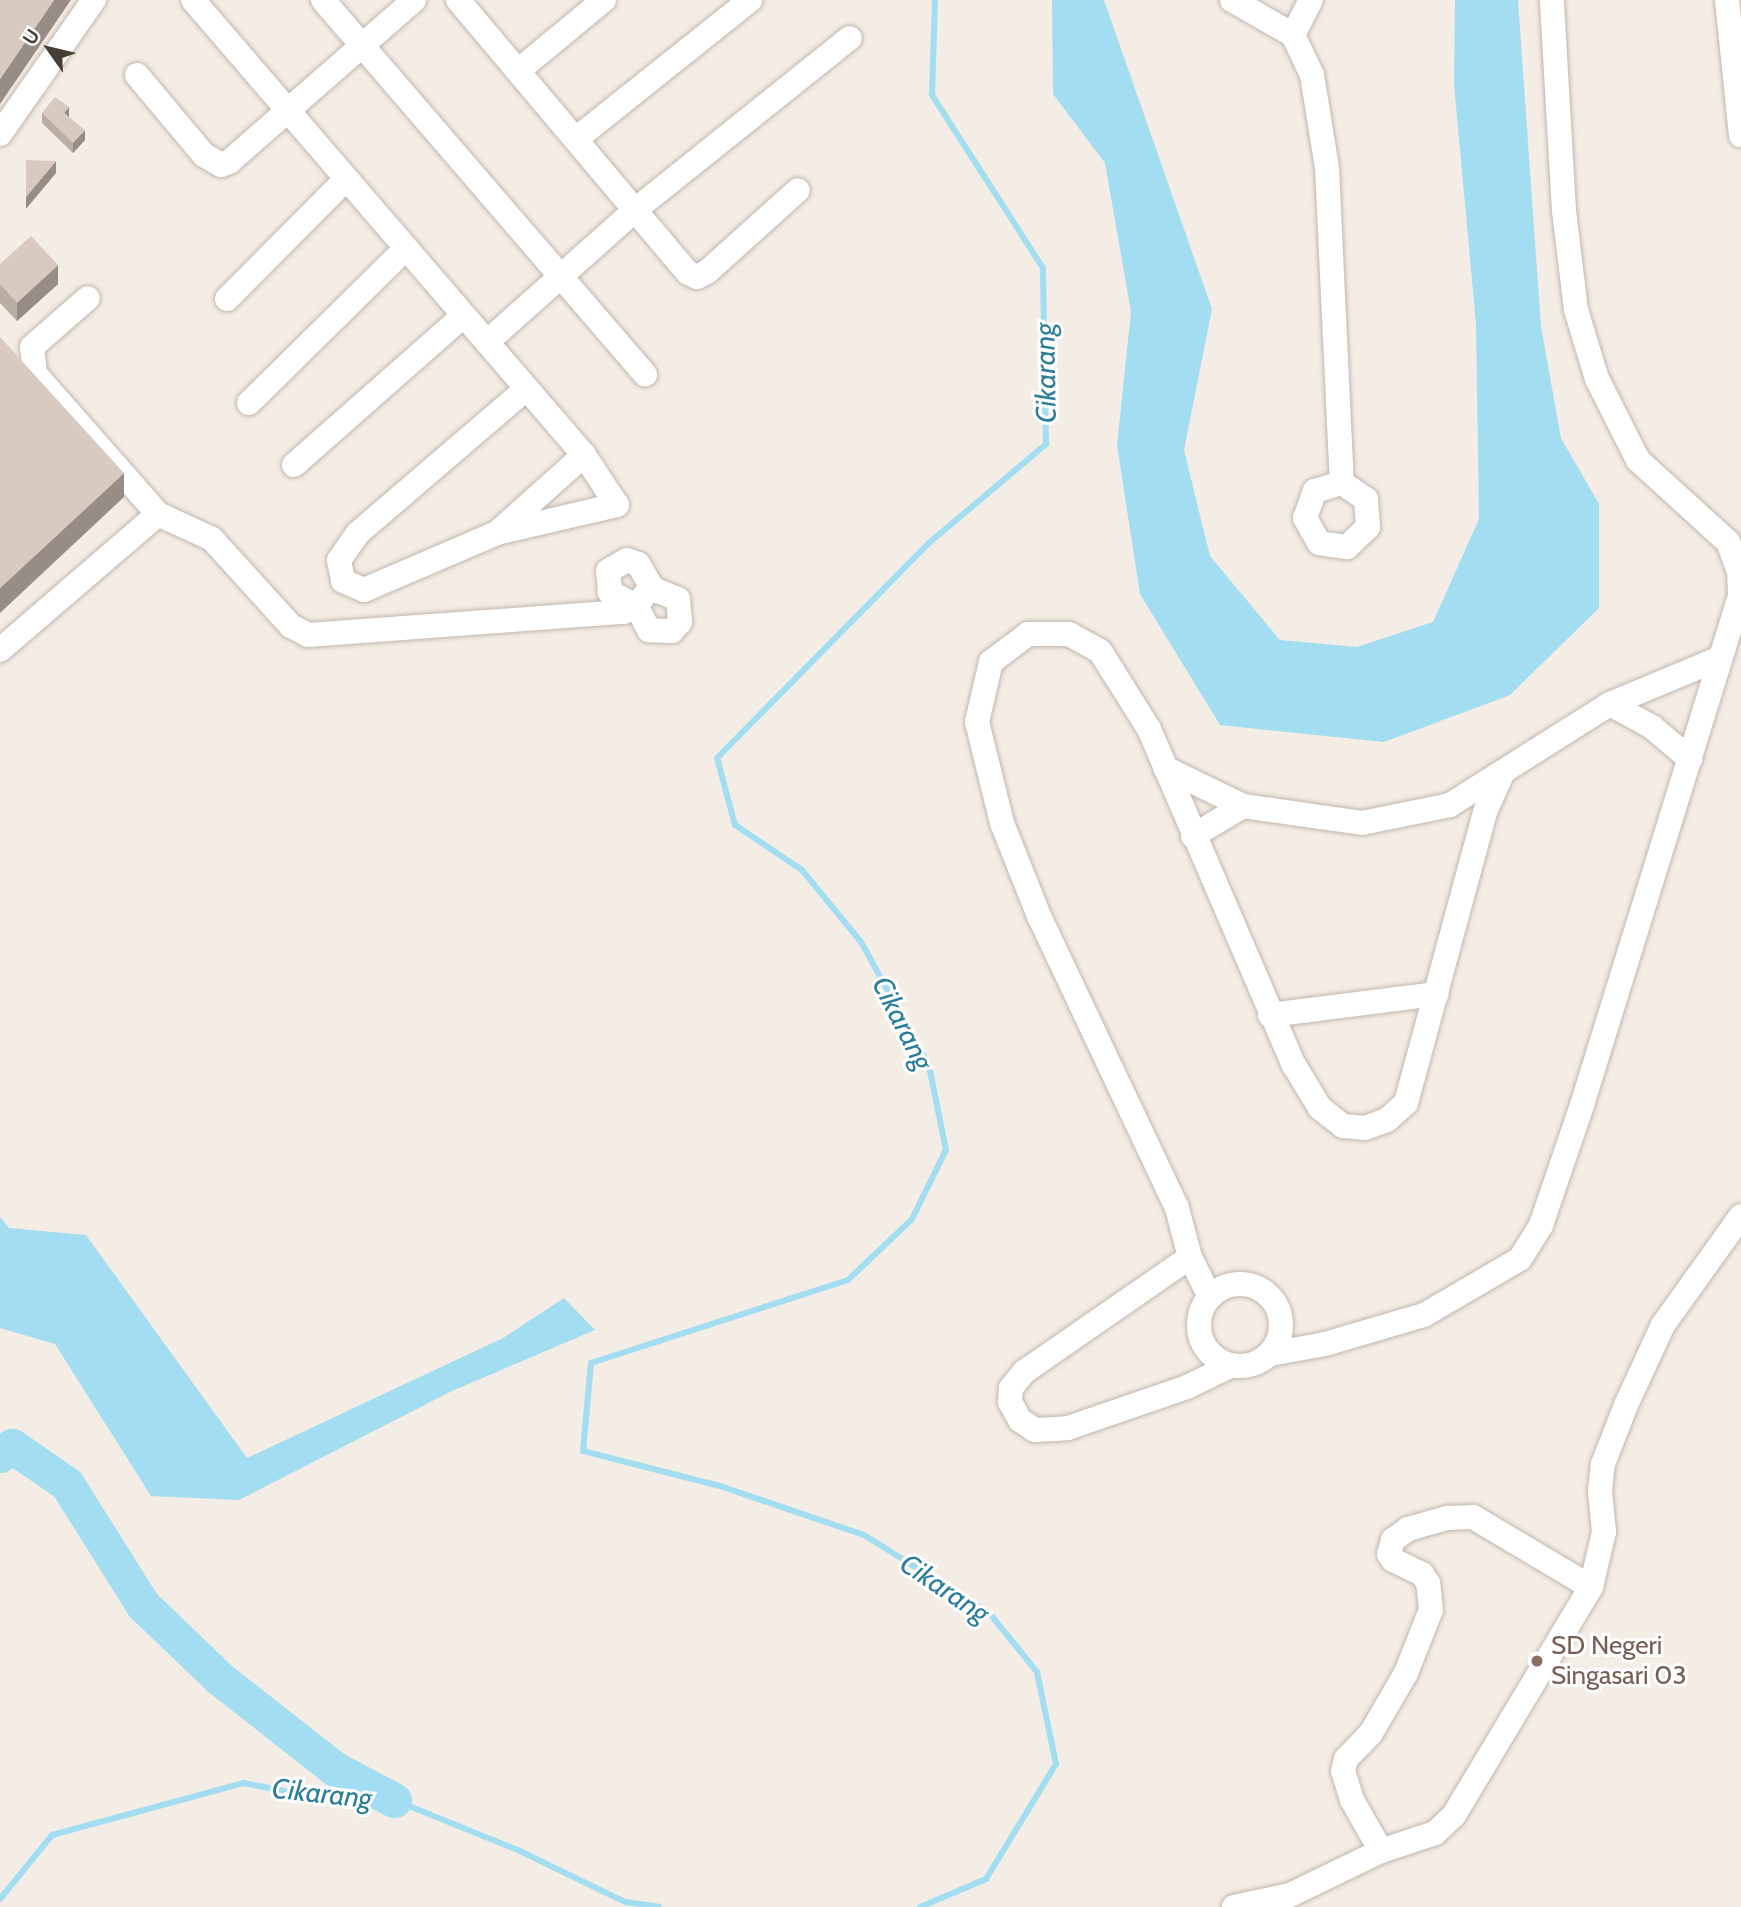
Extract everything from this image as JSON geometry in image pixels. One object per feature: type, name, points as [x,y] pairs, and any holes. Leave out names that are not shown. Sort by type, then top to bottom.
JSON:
[{"type":"street","points":[[0,134],[94,0]]},
{"type":"street","points":[[193,0],[584,455],[617,505],[497,533],[364,590],[351,588],[338,571],[345,547],[526,389]]},
{"type":"street","points":[[323,0],[645,375]]},
{"type":"street","points":[[136,75],[204,155],[221,165],[229,162],[287,108],[414,0]]},
{"type":"street","points":[[519,70],[604,0]]},
{"type":"street","points":[[576,139],[750,0]]},
{"type":"street","points":[[1232,0],[1293,35],[1312,75],[1327,168],[1342,483]]},
{"type":"street","points":[[1293,35],[1311,0]]},
{"type":"street","points":[[1190,1257],[1024,1372],[1011,1388],[1010,1402],[1020,1420],[1035,1430],[1068,1428],[1187,1387],[1230,1366],[1251,1365],[1270,1354],[1325,1344],[1424,1315],[1520,1259],[1541,1225],[1565,1153],[1690,759],[1717,659],[1740,596],[1740,571],[1735,539],[1638,460],[1597,379],[1576,310],[1564,211],[1552,0]]},
{"type":"street","points":[[1727,0],[1741,135]]},
{"type":"street","points":[[466,3],[688,273],[697,277],[798,190]]},
{"type":"street","points":[[487,342],[635,211],[850,38]]},
{"type":"street","points":[[227,299],[345,180]]},
{"type":"street","points":[[249,403],[405,249]]},
{"type":"street","points":[[88,298],[32,347],[35,374],[158,514],[212,539],[291,626],[308,635],[623,612],[644,596]]},
{"type":"street","points":[[294,466],[463,316]]},
{"type":"street","points":[[497,533],[584,455]]},
{"type":"street","points":[[0,650],[158,514]]},
{"type":"street","points":[[1210,1297],[1190,1257],[1177,1208],[1039,916],[1002,822],[977,722],[991,662],[1028,634],[1069,634],[1100,651],[1149,729],[1270,1015],[1320,1108],[1343,1126],[1365,1128],[1387,1120],[1406,1103],[1485,812],[1503,772]]},
{"type":"street","points":[[1165,768],[1243,806],[1362,823],[1450,805],[1557,734],[1610,705],[1717,659]]},
{"type":"street","points":[[1610,705],[1652,727],[1690,759]]},
{"type":"street","points":[[1193,836],[1243,806]]},
{"type":"street","points":[[1270,1015],[1437,994]]},
{"type":"street","points":[[1234,1907],[1290,1895],[1381,1851],[1435,1833],[1454,1815],[1591,1587],[1604,1532],[1600,1491],[1603,1465],[1626,1405],[1663,1325],[1741,1216]]},
{"type":"street","points":[[1230,1366],[1211,1356],[1200,1337],[1200,1315],[1210,1297],[1229,1285],[1250,1285],[1269,1295],[1280,1314],[1280,1336],[1270,1354]]},
{"type":"street","points":[[1381,1851],[1352,1800],[1343,1770],[1346,1759],[1371,1733],[1406,1673],[1431,1610],[1429,1583],[1422,1574],[1394,1560],[1389,1554],[1393,1540],[1408,1529],[1447,1518],[1473,1517],[1591,1587]]},
{"type":"water","points":[[1052,0],[1104,0],[1212,309],[1184,450],[1210,556],[1280,640],[1357,647],[1433,622],[1479,519],[1476,324],[1454,84],[1455,0],[1518,0],[1541,327],[1561,438],[1599,504],[1599,608],[1510,695],[1384,742],[1220,725],[1140,594],[1117,445],[1131,312],[1105,163],[1053,94]]},
{"type":"water","points":[[0,1217],[9,1228],[86,1235],[247,1458],[503,1338],[564,1298],[595,1330],[452,1391],[239,1500],[151,1496],[55,1344],[0,1328]]},
{"type":"building","points":[[0,0],[54,0],[0,79]]},
{"type":"building","points":[[55,97],[69,107],[64,113],[85,130],[73,143],[42,113]]},
{"type":"building","points":[[26,160],[56,161],[26,197]]},
{"type":"building","points":[[31,236],[58,265],[17,303],[0,284],[0,264]]},
{"type":"building","points":[[0,337],[124,473],[0,588]]},
{"type":"waterway","name":"Cikarang","points":[[920,1907],[986,1879],[1056,1764],[1037,1672],[990,1614],[864,1535],[720,1486],[583,1451],[591,1363],[848,1280],[912,1219],[946,1150],[929,1066],[861,942],[802,870],[735,825],[717,758],[929,543],[1046,444],[1043,268],[932,95],[935,0]]},
{"type":"waterway","points":[[0,1455],[12,1446],[67,1484],[143,1605],[219,1678],[335,1769],[394,1800]]},
{"type":"waterway","name":"Cikarang","points":[[0,1899],[52,1835],[243,1783],[327,1799],[394,1800],[520,1851],[625,1902],[659,1907]]},
{"type":"place","name":"SD Negeri Singasari 03","points":[[1537,1661]]}]
